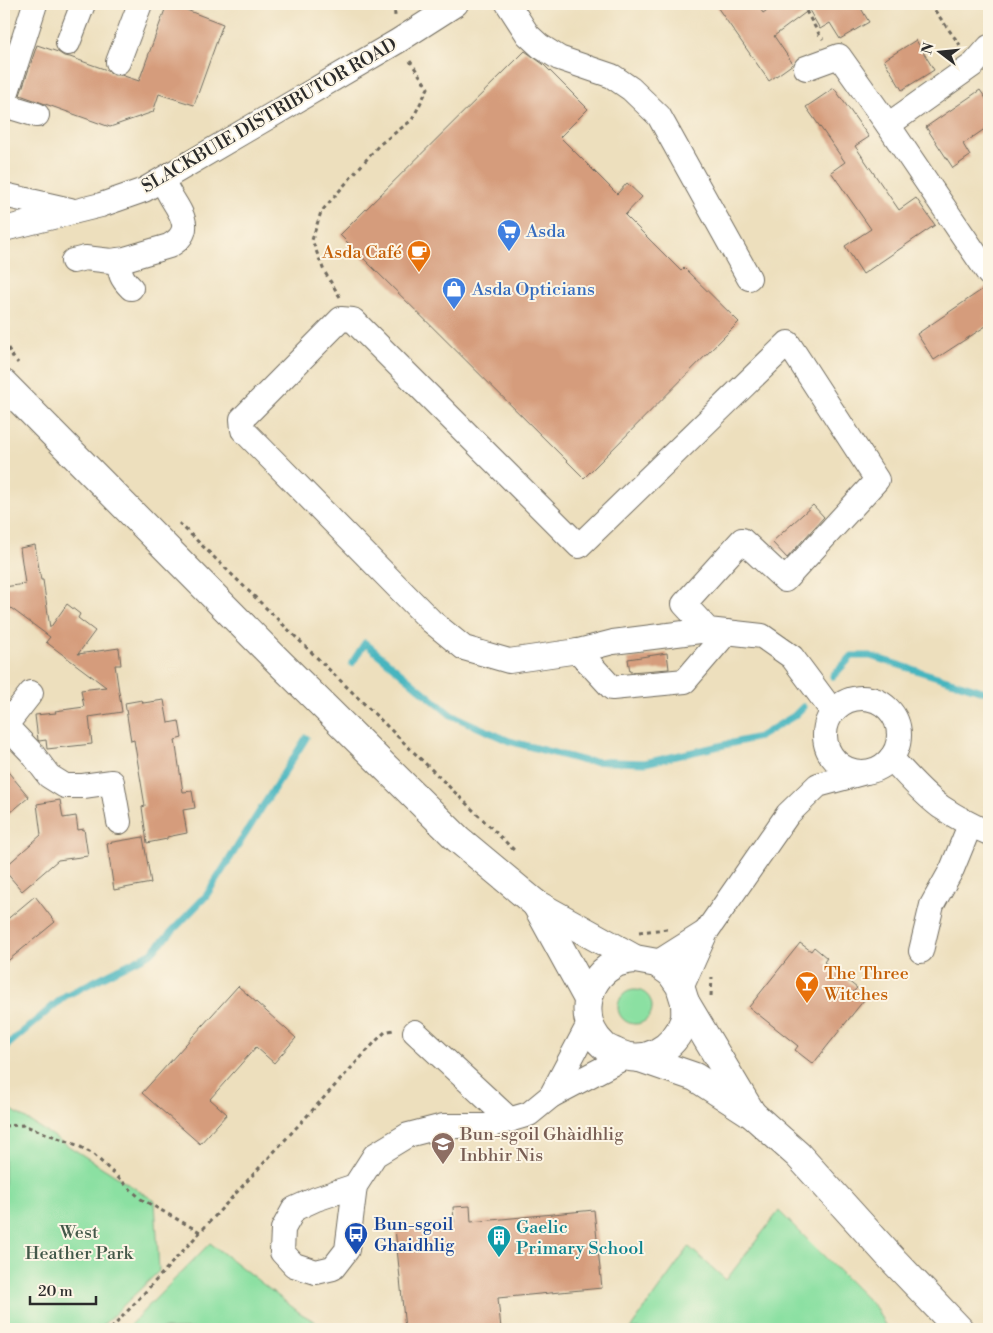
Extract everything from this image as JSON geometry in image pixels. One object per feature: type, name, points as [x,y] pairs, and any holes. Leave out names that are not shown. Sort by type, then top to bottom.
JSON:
[{"type":"main road","points":[[11,373],[268,650],[458,839],[536,904],[642,951],[671,973],[752,1114]]},
{"type":"main road","points":[[536,904],[588,1012],[594,1034],[605,1047],[695,1077],[752,1114],[798,1155],[894,1261],[959,1329]]},
{"type":"main road","points":[[588,1012],[594,983],[601,974],[614,964],[642,951]]},
{"type":"main road","points":[[633,1057],[657,1054],[672,1042],[684,1020],[683,995]]},
{"type":"street","points":[[35,4],[4,103],[37,115]]},
{"type":"street","points":[[68,43],[84,4]]},
{"type":"street","points":[[118,62],[140,4]]},
{"type":"street","name":"SLACKBUIE DISTRIBUTOR ROAD","points":[[4,228],[101,205],[144,190],[398,41],[456,4]]},
{"type":"street","points":[[508,4],[528,35],[540,46],[559,58],[612,76],[631,89],[659,116],[749,278]]},
{"type":"street","points":[[888,125],[974,64],[989,47]]},
{"type":"street","points":[[806,68],[839,56],[989,274]]},
{"type":"street","points":[[73,261],[85,258],[111,261],[125,260],[176,243],[185,228],[184,219],[162,180]]},
{"type":"street","name":"SLACKBUIE DISTRIBUTOR ROAD","points":[[4,195],[74,212]]},
{"type":"street","points":[[119,260],[120,273],[124,281],[131,288]]},
{"type":"street","points":[[718,631],[684,604],[742,540],[785,580],[877,480],[788,343],[579,546],[352,320],[340,319],[242,418],[243,430],[431,621],[464,648],[509,661],[578,651],[613,642],[718,631],[762,636],[792,657],[833,712]]},
{"type":"street","points":[[578,651],[612,688],[685,681],[718,631]]},
{"type":"street","points":[[30,692],[5,725],[31,752],[49,776],[65,786],[84,786],[112,782],[119,822]]},
{"type":"street","points":[[683,995],[697,942],[788,814],[818,786],[875,769],[890,758],[896,748],[897,725],[885,706],[875,700],[864,698],[852,699],[842,704],[833,712],[825,730],[818,786]]},
{"type":"street","points":[[825,739],[828,750],[835,760],[844,767],[854,771],[866,772]]},
{"type":"street","points":[[890,758],[940,806],[979,828],[952,869],[932,905],[922,951]]},
{"type":"street","points":[[642,951],[697,942]]},
{"type":"street","points":[[551,1096],[588,1012]]},
{"type":"street","points":[[415,1032],[510,1120]]},
{"type":"street","points":[[355,1194],[375,1155],[408,1135],[443,1126],[488,1126],[529,1114],[551,1096],[633,1057]]},
{"type":"path","points":[[802,4],[820,34],[839,56]]},
{"type":"path","points":[[352,320],[324,271],[312,240],[321,212],[379,146],[412,120],[428,88],[398,41]]},
{"type":"path","points":[[4,341],[13,357],[11,373]]},
{"type":"path","points":[[172,516],[522,858]]},
{"type":"path","points":[[642,951],[675,925],[715,956],[711,993],[713,1003]]},
{"type":"path","points":[[111,1329],[385,1032],[406,1029],[415,1032]]},
{"type":"path","points":[[4,1126],[23,1125],[76,1145],[93,1154],[141,1199],[200,1232]]},
{"type":"green space","points":[[635,990],[647,995],[652,1007],[647,1019],[635,1024],[623,1019],[618,1007],[623,995]]},
{"type":"green space","name":"West Heather Park","points":[[4,1105],[155,1201],[159,1271],[99,1329],[4,1329]]},
{"type":"green space","points":[[779,1211],[876,1308],[887,1329],[630,1329],[689,1247],[726,1280]]},
{"type":"green space","points":[[210,1243],[300,1313],[328,1329],[126,1329]]},
{"type":"building","points":[[167,4],[223,24],[194,105],[159,94],[153,112],[110,127],[20,95],[37,45],[107,70],[114,75],[121,75],[139,81]]},
{"type":"building","points":[[715,4],[757,4],[763,13],[776,4],[861,4],[859,5],[869,22],[840,39],[830,23],[820,29],[809,10],[774,36],[793,64],[769,81]]},
{"type":"building","points":[[916,40],[934,70],[902,90],[884,60]]},
{"type":"building","name":"Asda","points":[[525,51],[543,64],[588,109],[560,137],[617,194],[627,183],[642,197],[625,215],[681,271],[684,268],[739,322],[584,478],[340,235]]},
{"type":"building","points":[[834,88],[869,137],[855,146],[899,210],[916,198],[935,225],[863,274],[845,246],[871,229],[831,172],[845,162],[806,107]]},
{"type":"building","points":[[980,90],[989,103],[989,126],[963,144],[970,156],[953,168],[926,127]]},
{"type":"building","points":[[986,287],[989,288],[989,324],[934,360],[917,334]]},
{"type":"building","points":[[813,505],[824,517],[787,558],[772,542]]},
{"type":"building","points":[[35,545],[41,580],[43,580],[50,628],[67,604],[80,614],[78,618],[95,631],[78,654],[119,648],[121,665],[115,665],[122,712],[89,717],[92,744],[47,749],[46,740],[38,740],[35,715],[84,707],[81,690],[106,687],[46,642],[50,637],[4,603],[4,587],[25,584],[20,548]]},
{"type":"building","points":[[667,653],[669,669],[630,672],[628,659]]},
{"type":"building","points":[[142,700],[143,703],[164,700],[168,723],[179,721],[182,738],[175,740],[183,792],[192,791],[195,808],[183,810],[187,833],[147,843],[142,807],[145,806],[134,740],[131,741],[125,703]]},
{"type":"building","points":[[4,767],[29,797],[4,818]]},
{"type":"building","points":[[60,800],[63,818],[76,816],[78,830],[84,829],[88,856],[58,860],[22,891],[4,868],[41,835],[37,804]]},
{"type":"building","points":[[143,837],[151,883],[114,890],[107,843]]},
{"type":"building","points":[[35,896],[55,922],[4,964],[4,922]]},
{"type":"building","name":"The Three Witches","points":[[800,943],[811,951],[814,947],[827,958],[824,962],[857,988],[853,992],[864,1000],[813,1064],[795,1050],[798,1046],[749,1007]]},
{"type":"building","points":[[238,986],[296,1038],[274,1063],[256,1047],[210,1099],[227,1114],[200,1144],[142,1093]]},
{"type":"building","name":"Gaelic Primary School","points":[[470,1206],[471,1222],[594,1210],[602,1288],[498,1298],[501,1329],[405,1329],[395,1228],[454,1222],[453,1207]]},
{"type":"waterway","points":[[352,663],[365,643],[451,715],[509,741],[584,761],[645,763],[759,737],[794,716],[803,707]]},
{"type":"waterway","points":[[833,676],[852,656],[870,656],[989,693]]},
{"type":"waterway","points":[[4,1048],[65,996],[151,953],[206,896],[306,738]]},
{"type":"place","name":"Asda","points":[[509,252]]},
{"type":"place","name":"Asda Café","points":[[419,273]]},
{"type":"place","name":"Asda Opticians","points":[[454,310]]},
{"type":"place","name":"The Three Witches","points":[[807,1004]]},
{"type":"place","name":"Bun-sgoil Ghàidhlig Inbhir Nis","points":[[443,1165]]},
{"type":"place","name":"Bun-sgoil Ghaidhlig","points":[[356,1255]]},
{"type":"place","name":"Gaelic Primary School","points":[[499,1258]]}]
